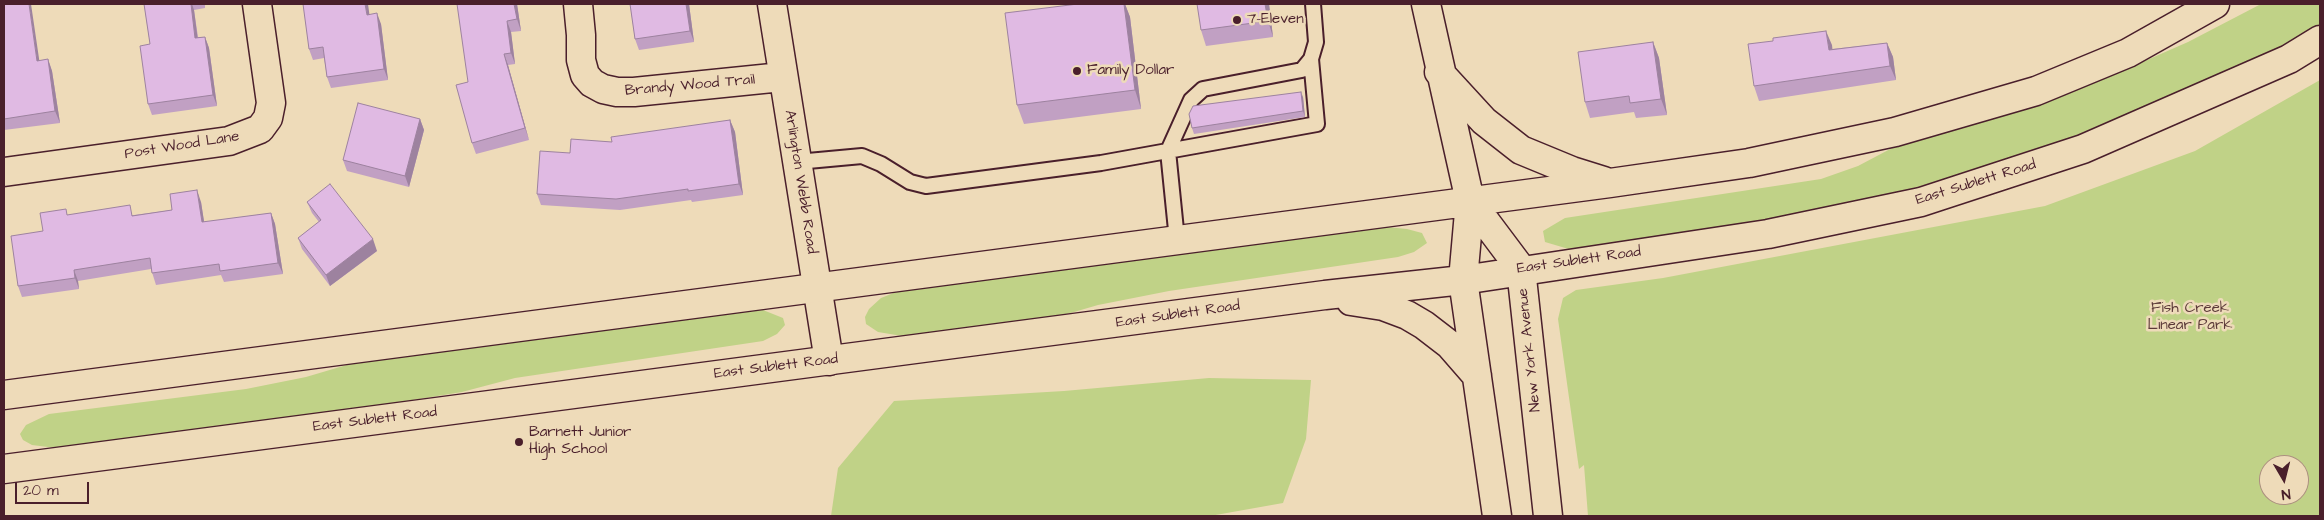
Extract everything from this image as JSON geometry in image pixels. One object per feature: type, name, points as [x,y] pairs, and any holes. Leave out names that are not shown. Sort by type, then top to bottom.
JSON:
[{"type":"main road","name":"Post Wood Lane","points":[[4,172],[229,141],[260,129],[268,118],[272,103],[257,4]]},
{"type":"main road","name":"Brandy Wood Trail","points":[[578,4],[582,35],[582,60],[585,75],[592,83],[603,89],[617,92],[634,92],[782,77]]},
{"type":"main road","name":"Arlington Webb Road","points":[[772,4],[782,77],[829,360]]},
{"type":"main road","name":"New York Avenue","points":[[1426,4],[1439,72],[1470,202],[1463,280],[1497,516]]},
{"type":"main road","points":[[4,395],[1470,202],[1749,163],[1895,132],[2036,91],[2128,53],[2214,4]]},
{"type":"main road","name":"East Sublett Road","points":[[4,468],[1326,295],[1463,280],[1521,269],[1768,234],[1921,202],[2083,149],[2289,59],[2320,40]]},
{"type":"main road","points":[[1439,72],[1484,121],[1521,150],[1572,171],[1610,183]]},
{"type":"main road","name":"New York Avenue","points":[[1470,202],[1521,269],[1548,516]]},
{"type":"main road","points":[[1326,295],[1383,306],[1407,315],[1439,335],[1477,376]]},
{"type":"lane","points":[[1177,240],[1168,151],[1191,100],[1203,89],[1302,70],[1311,58],[1316,42],[1313,4]]},
{"type":"lane","points":[[796,162],[862,156],[881,164],[910,182],[926,186],[1101,163],[1317,124],[1311,58]]},
{"type":"green space","points":[[2261,4],[2320,4],[2320,27],[2261,60],[2091,133],[1962,175],[1862,202],[1718,231],[1572,250],[1545,242],[1543,231],[1565,218],[1821,179],[1858,166],[1894,147],[2003,114],[2106,78],[2188,42]]},
{"type":"green space","name":"Fish Creek Linear Park","points":[[2320,80],[2320,516],[1588,516],[1584,465],[1579,469],[1558,319],[1563,298],[1576,290],[1663,278],[2045,206],[2195,151]]},
{"type":"green space","points":[[1387,227],[1422,233],[1427,243],[1414,252],[1398,257],[1169,291],[1098,305],[1050,319],[908,337],[878,332],[866,324],[865,317],[869,309],[881,298],[896,292]]},
{"type":"green space","points":[[763,310],[783,318],[785,325],[777,334],[763,341],[515,378],[462,392],[346,411],[56,448],[32,445],[23,440],[20,434],[26,425],[49,414],[246,389],[306,377],[350,364],[391,356]]},
{"type":"green space","points":[[1209,378],[1311,380],[1306,439],[1283,503],[1210,516],[831,516],[838,468],[894,401],[1064,391]]},
{"type":"building","points":[[4,4],[29,4],[37,61],[48,59],[55,111],[4,119]]},
{"type":"building","points":[[144,4],[191,4],[195,38],[205,37],[213,95],[148,104],[140,46],[150,44]]},
{"type":"building","points":[[303,4],[365,4],[367,15],[377,13],[384,69],[327,77],[323,47],[309,49]]},
{"type":"building","points":[[457,4],[514,4],[517,19],[507,21],[511,53],[504,54],[525,128],[472,143],[456,85],[468,82]]},
{"type":"building","points":[[630,4],[686,4],[690,31],[635,39]]},
{"type":"building","name":"Family Dollar","points":[[1078,4],[1124,4],[1135,90],[1017,105],[1005,13]]},
{"type":"building","points":[[1197,4],[1265,4],[1268,21],[1201,30]]},
{"type":"building","points":[[1826,31],[1829,50],[1887,43],[1890,66],[1754,86],[1748,44],[1773,41],[1773,38]]},
{"type":"building","points":[[1653,42],[1661,99],[1630,103],[1629,96],[1585,102],[1578,52]]},
{"type":"building","points":[[1301,92],[1303,111],[1192,128],[1189,114],[1193,106]]},
{"type":"building","points":[[358,103],[420,119],[405,176],[343,160]]},
{"type":"building","points":[[730,120],[739,184],[616,199],[537,194],[540,151],[570,153],[571,139],[612,142],[611,137]]},
{"type":"building","points":[[330,184],[373,239],[326,275],[298,238],[321,220],[307,202]]},
{"type":"building","points":[[197,190],[202,222],[271,213],[278,263],[220,271],[219,264],[152,273],[150,258],[74,270],[75,278],[18,286],[11,236],[43,231],[40,213],[66,209],[67,215],[130,205],[132,216],[172,210],[170,194]]},
{"type":"place","name":"7-Eleven","points":[[1237,20]]},
{"type":"place","name":"Family Dollar","points":[[1077,71]]},
{"type":"place","name":"Barnett Junior High School","points":[[519,442]]}]
